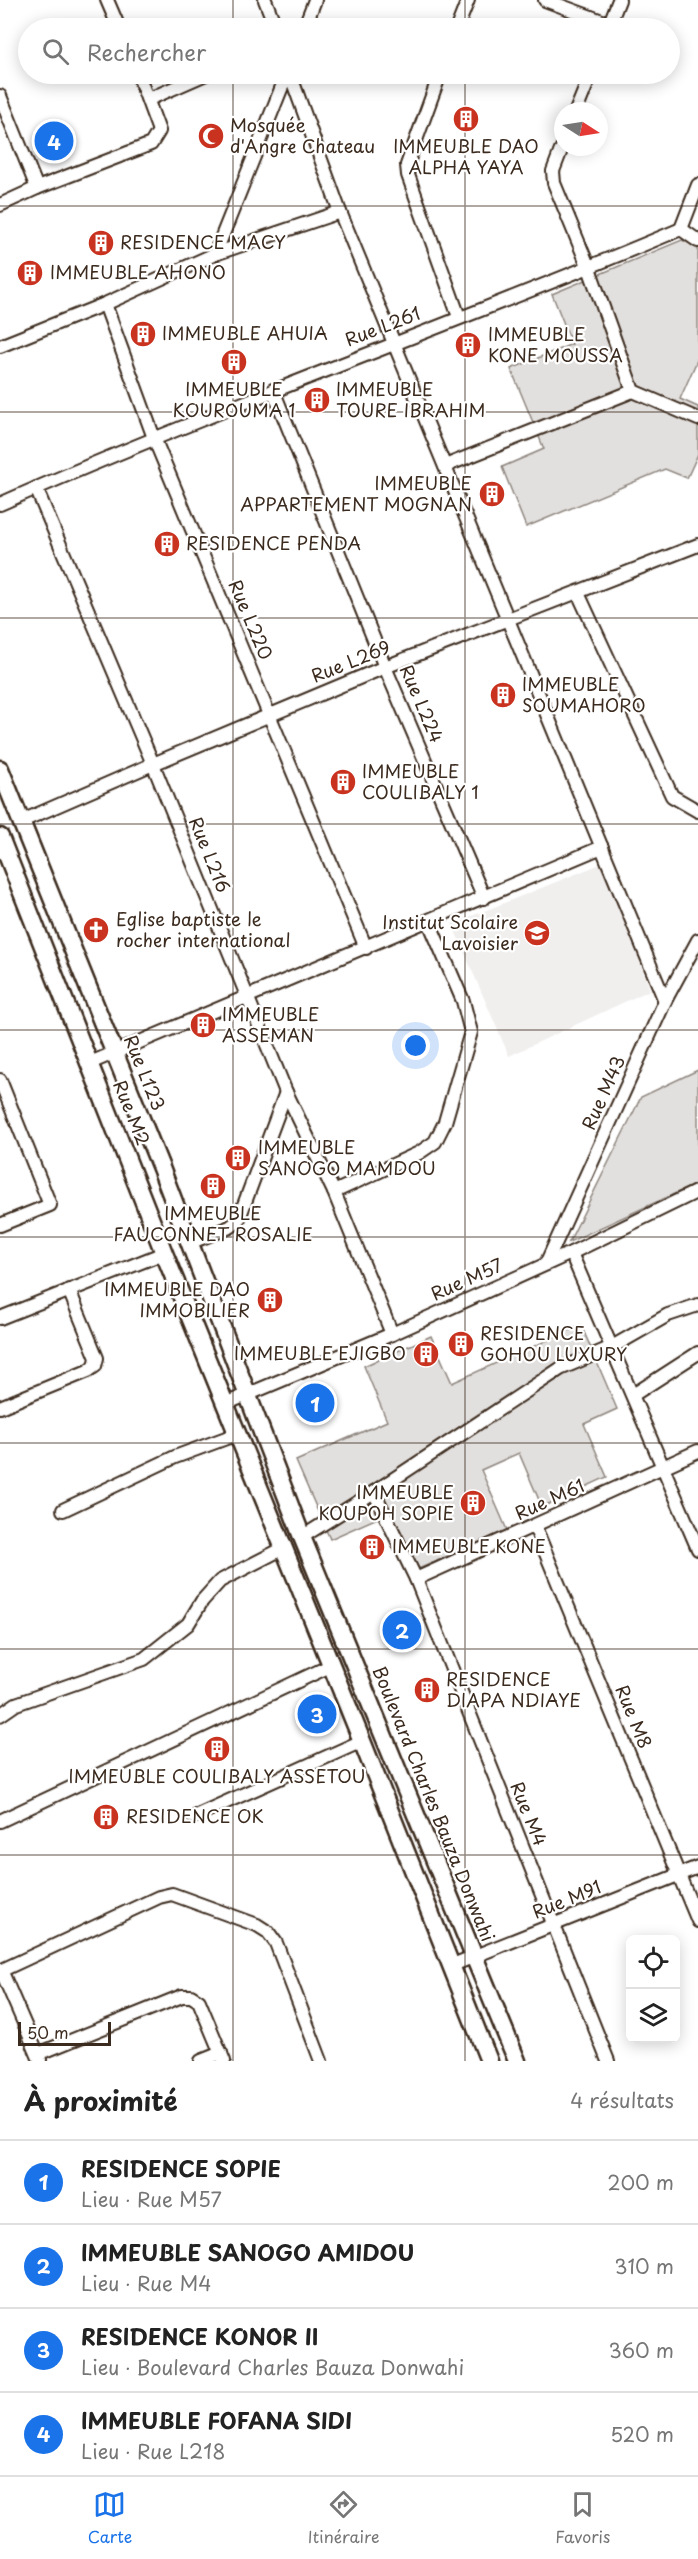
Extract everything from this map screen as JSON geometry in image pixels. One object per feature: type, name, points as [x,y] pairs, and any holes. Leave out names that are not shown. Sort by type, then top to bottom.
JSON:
[{"type":"main road","name":"Rue L123","points":[[0,769],[115,1052],[248,1394]]},
{"type":"main road","name":"Rue M2","points":[[0,837],[225,1404]]},
{"type":"main road","name":"Boulevard Charles Bauza Donwahi","points":[[248,1394],[302,1537],[517,2061]]},
{"type":"main road","points":[[225,1404],[489,2061]]},
{"type":"street","points":[[107,0],[115,18]]},
{"type":"street","points":[[265,0],[272,18]]},
{"type":"street","points":[[308,18],[315,0]]},
{"type":"street","points":[[461,18],[468,0]]},
{"type":"street","points":[[545,0],[589,18]]},
{"type":"street","points":[[612,18],[619,0]]},
{"type":"street","points":[[0,204],[150,144],[159,131],[142,84]]},
{"type":"street","points":[[149,99],[183,84]]},
{"type":"street","points":[[215,254],[284,84]]},
{"type":"street","points":[[292,84],[393,343],[665,1001]]},
{"type":"street","points":[[436,84],[407,165],[408,175],[459,317]]},
{"type":"street","points":[[580,102],[587,84]]},
{"type":"street","points":[[0,96],[37,188]]},
{"type":"street","points":[[559,156],[553,171],[554,183],[633,391]]},
{"type":"street","points":[[698,185],[681,229],[698,241]]},
{"type":"street","points":[[1,342],[105,304],[215,254],[340,212]]},
{"type":"street","name":"Rue L261","points":[[0,504],[154,438],[588,268],[681,229]]},
{"type":"street","name":"Rue L220","points":[[105,304],[154,438],[366,948]]},
{"type":"street","name":"Rue L224","points":[[273,390],[385,667],[484,898]]},
{"type":"street","points":[[445,466],[633,391],[698,419]]},
{"type":"street","name":"Rue L216","points":[[36,488],[153,764],[286,1092],[334,1192],[392,1334]]},
{"type":"street","name":"Rue L269","points":[[22,821],[385,667],[698,545]]},
{"type":"street","points":[[578,593],[672,796],[698,811]]},
{"type":"street","points":[[90,1063],[602,848]]},
{"type":"street","points":[[334,1192],[419,1153],[435,1142],[445,1122],[471,1032],[463,1001],[429,922]]},
{"type":"street","name":"Rue M43","points":[[546,1263],[665,1001],[697,946]]},
{"type":"street","points":[[0,1080],[50,1205],[0,1225]]},
{"type":"street","points":[[189,1243],[230,1227],[238,1221],[286,1092]]},
{"type":"street","name":"Rue M57","points":[[225,1404],[392,1334],[698,1191]]},
{"type":"street","points":[[571,1252],[698,1549]]},
{"type":"street","points":[[0,1318],[164,1253]]},
{"type":"street","points":[[0,1407],[88,1371],[95,1366],[97,1358],[69,1290]]},
{"type":"street","points":[[302,1537],[560,1370],[612,1347],[668,1315],[698,1305]]},
{"type":"street","points":[[633,1395],[698,1353]]},
{"type":"street","points":[[63,1510],[175,1457],[237,1434]]},
{"type":"street","name":"Rue M61","points":[[416,1580],[698,1451]]},
{"type":"street","name":"Rue M4","points":[[374,1492],[416,1580],[608,2061]]},
{"type":"street","name":"Rue M8","points":[[535,1527],[698,1921]]},
{"type":"street","points":[[0,1715],[16,1704],[144,1659],[188,1624],[202,1600],[220,1581],[282,1549]]},
{"type":"street","points":[[0,1821],[330,1666]]},
{"type":"street","points":[[193,1817],[362,1741]]},
{"type":"street","name":"Rue M91","points":[[450,1966],[698,1867]]},
{"type":"street","points":[[201,2061],[222,2057],[199,2001],[182,1996],[39,2057],[1,1970],[159,1897],[172,1894],[257,1925],[268,1932],[276,1943],[321,2061]]},
{"type":"shaded area","points":[[682,240],[698,247],[698,358],[680,399],[698,407],[698,454],[687,478],[665,469],[526,527],[502,467],[544,449],[511,369],[572,344],[552,294]]},
{"type":"shaded area","points":[[603,863],[650,990],[509,1056],[452,924]]},
{"type":"shaded area","points":[[698,1070],[698,1183],[569,1242],[641,1097]]},
{"type":"shaded area","points":[[581,1325],[617,1409],[584,1424],[607,1477],[542,1507],[519,1453],[481,1470],[507,1530],[407,1574],[382,1516],[330,1539],[296,1461],[387,1421],[364,1366],[431,1336],[452,1383]]},
{"type":"place","name":"IMMEUBLE DAO ALPHA YAYA","points":[[466,119]]},
{"type":"place","name":"Mosquée d'Angre Chateau","points":[[211,136]]},
{"type":"place","name":"IMMEUBLE FOFANA SIDI","points":[[54,141]]},
{"type":"place","name":"RESIDENCE MACY","points":[[101,243]]},
{"type":"place","name":"IMMEUBLE AHONO","points":[[30,273]]},
{"type":"place","name":"IMMEUBLE AHUIA","points":[[143,334]]},
{"type":"place","name":"IMMEUBLE KONE MOUSSA","points":[[468,345]]},
{"type":"place","name":"IMMEUBLE KOUROUMA 1","points":[[234,362]]},
{"type":"place","name":"IMMEUBLE TOURE IBRAHIM","points":[[317,400]]},
{"type":"place","name":"IMMEUBLE APPARTEMENT MOGNAN","points":[[492,494]]},
{"type":"place","name":"RESIDENCE PENDA","points":[[167,544]]},
{"type":"place","name":"IMMEUBLE SOUMAHORO","points":[[503,695]]},
{"type":"place","name":"IMMEUBLE COULIBALY 1","points":[[343,782]]},
{"type":"place","name":"Eglise baptiste le rocher international","points":[[96,930]]},
{"type":"place","name":"Institut Scolaire Lavoisier","points":[[537,933]]},
{"type":"place","name":"IMMEUBLE ASSEMAN","points":[[203,1025]]},
{"type":"place","name":"IMMEUBLE SANOGO MAMDOU","points":[[238,1158]]},
{"type":"place","name":"IMMEUBLE FAUCONNET ROSALIE","points":[[213,1186]]},
{"type":"place","name":"IMMEUBLE DAO IMMOBILIER","points":[[270,1300]]},
{"type":"place","name":"RESIDENCE GOHOU LUXURY","points":[[461,1344]]},
{"type":"place","name":"IMMEUBLE EJIGBO","points":[[426,1354]]},
{"type":"place","name":"RESIDENCE SOPIE","points":[[315,1403]]},
{"type":"place","name":"IMMEUBLE KOUPOH SOPIE","points":[[473,1503]]},
{"type":"place","name":"IMMEUBLE KONE","points":[[372,1547]]},
{"type":"place","name":"IMMEUBLE SANOGO AMIDOU","points":[[402,1630]]},
{"type":"place","name":"RESIDENCE DIAPA NDIAYE","points":[[427,1690]]},
{"type":"place","name":"RESIDENCE KONOR II","points":[[317,1714]]},
{"type":"place","name":"IMMEUBLE COULIBALY ASSETOU","points":[[217,1749]]},
{"type":"place","name":"RESIDENCE OK","points":[[106,1817]]}]
